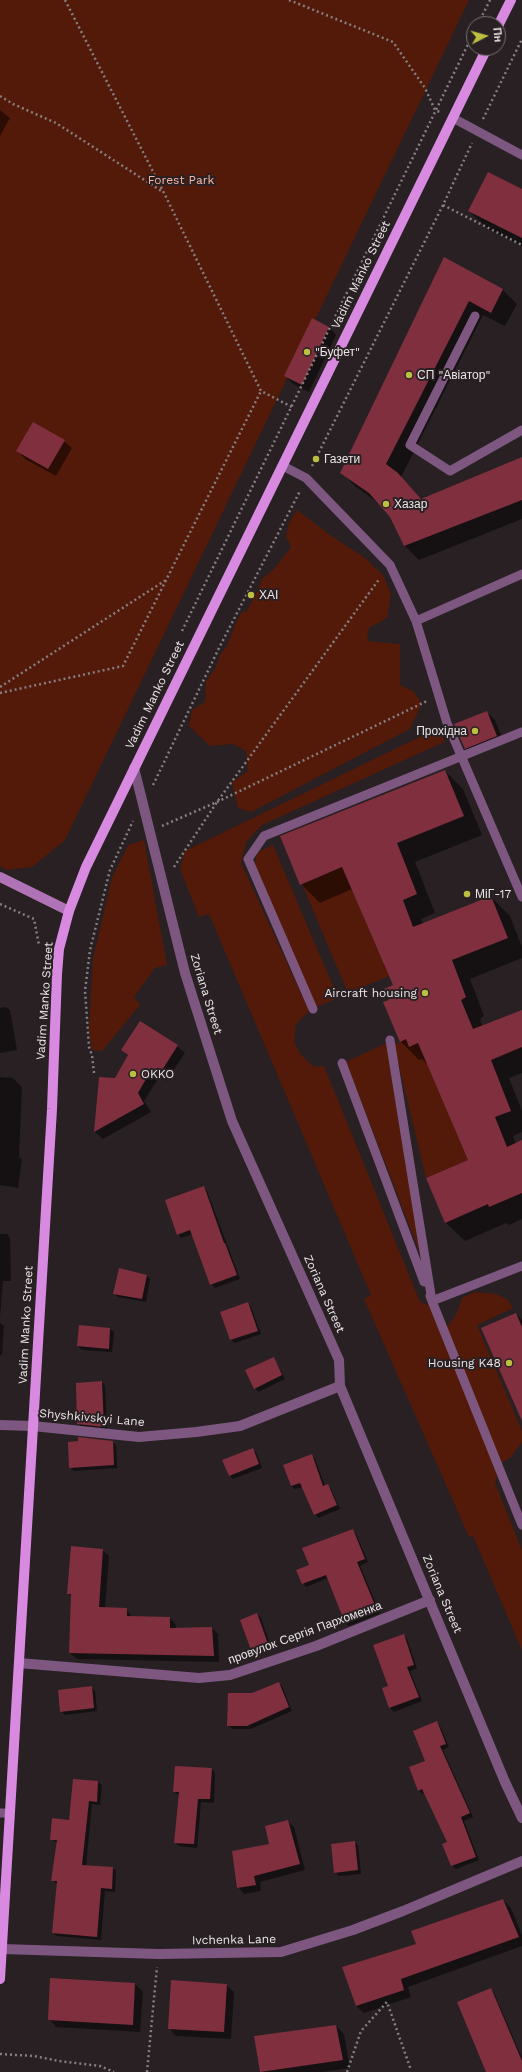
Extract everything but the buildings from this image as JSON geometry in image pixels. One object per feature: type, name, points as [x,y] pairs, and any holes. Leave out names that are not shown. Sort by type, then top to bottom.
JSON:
[{"type":"main road","points":[[503,16],[511,0]]},
{"type":"main road","name":"Vadim Manko Street","points":[[0,1980],[5,1813],[19,1663],[52,1109],[59,949],[69,911],[86,867],[483,56]]},
{"type":"street","name":"Zoriana Street","points":[[134,768],[185,973],[232,1121],[340,1360],[340,1386],[505,1782],[522,1818]]},
{"type":"street","points":[[0,877],[69,911]]},
{"type":"street","name":"Shyshkivskyi Lane","points":[[0,1425],[33,1426],[139,1438],[196,1432],[240,1426],[340,1386]]},
{"type":"street","name":"провулок Сергія Пархоменка","points":[[19,1663],[199,1678],[230,1675],[316,1646],[430,1600]]},
{"type":"street","name":"Ivchenka Lane","points":[[2,1949],[158,1954],[281,1952],[353,1930],[403,1911],[522,1861]]},
{"type":"lane","points":[[453,118],[522,155]]},
{"type":"lane","points":[[475,316],[410,445],[450,471],[522,430]]},
{"type":"lane","points":[[282,466],[306,478],[390,565],[416,621],[447,723],[463,756],[522,897]]},
{"type":"lane","points":[[416,621],[522,574]]},
{"type":"lane","points":[[313,1009],[248,859],[264,836],[522,732]]},
{"type":"lane","points":[[390,1040],[432,1301]]},
{"type":"lane","points":[[342,1064],[432,1301],[522,1525]]},
{"type":"lane","points":[[432,1301],[522,1266]]},
{"type":"path","points":[[65,0],[164,193],[260,391],[292,407]]},
{"type":"path","points":[[289,0],[393,42],[426,88],[435,110],[453,118]]},
{"type":"path","points":[[482,16],[490,0]]},
{"type":"path","points":[[94,1073],[92,1055],[89,1047],[85,991],[90,950],[110,870],[219,648],[443,205],[522,39]]},
{"type":"path","points":[[182,631],[466,48]]},
{"type":"path","points":[[0,96],[13,104],[56,123],[164,193]]},
{"type":"path","points":[[443,205],[522,245]]},
{"type":"path","points":[[0,694],[123,666],[260,391]]},
{"type":"path","points":[[174,871],[175,864],[218,802],[390,565]]},
{"type":"path","points":[[0,688],[167,580]]},
{"type":"path","points":[[158,828],[218,802],[439,695]]},
{"type":"path","points":[[152,786],[153,793]]},
{"type":"path","points":[[0,904],[34,919],[39,945]]},
{"type":"path","points":[[147,2072],[158,1954]]},
{"type":"path","points":[[347,2072],[361,2031],[387,2002],[411,2070]]},
{"type":"path","points":[[0,2054],[34,2056],[100,2066],[114,2072]]},
{"type":"green space","name":"Forest Park","points":[[0,0],[469,0],[65,840],[32,867],[6,870],[0,866]]},
{"type":"green space","points":[[297,510],[330,535],[365,558],[383,575],[391,594],[387,618],[369,628],[367,641],[400,644],[400,685],[413,691],[422,703],[410,729],[251,812],[238,808],[232,782],[248,771],[246,751],[233,744],[210,746],[189,726],[192,710],[205,702],[206,681],[216,667],[220,655],[227,646],[237,620],[242,612],[247,611],[262,579],[274,569],[291,547],[286,536],[289,523]]},
{"type":"green space","points":[[438,728],[443,732],[444,742],[262,825],[246,842],[241,863],[309,1011],[296,1024],[294,1042],[301,1055],[314,1067],[324,1066],[420,1302],[430,1306],[446,1328],[456,1315],[462,1298],[475,1292],[496,1294],[508,1300],[513,1308],[477,1325],[522,1431],[522,1442],[511,1457],[501,1463],[495,1483],[522,1550],[522,1650],[473,1536],[469,1537],[364,1299],[371,1295],[209,914],[199,917],[180,869],[185,851]]},
{"type":"green space","points":[[144,840],[167,965],[155,968],[134,997],[140,1005],[102,1051],[92,1050],[89,1029],[93,959],[112,878],[128,845]]},
{"type":"green space","points":[[273,845],[338,998],[316,1007],[254,866],[258,852]]},
{"type":"green space","points":[[342,867],[389,976],[348,993],[302,884]]},
{"type":"green space","points":[[406,1039],[409,1047],[418,1043],[468,1160],[426,1178],[394,1045]]},
{"type":"green space","points":[[386,1043],[422,1258],[346,1062]]},
{"type":"place","name":"\"Буфет\"","points":[[307,352]]},
{"type":"place","name":"СП \"Авіатор\"","points":[[409,375]]},
{"type":"place","name":"Газети","points":[[316,459]]},
{"type":"place","name":"Хазар","points":[[386,504]]},
{"type":"place","name":"ХАІ","points":[[251,595]]},
{"type":"place","name":"Прохідна","points":[[475,731]]},
{"type":"place","name":"МіГ-17","points":[[467,894]]},
{"type":"place","name":"Aircraft housing","points":[[425,993]]},
{"type":"place","name":"OKKO","points":[[133,1074]]},
{"type":"place","name":"Housing K48","points":[[509,1363]]}]
